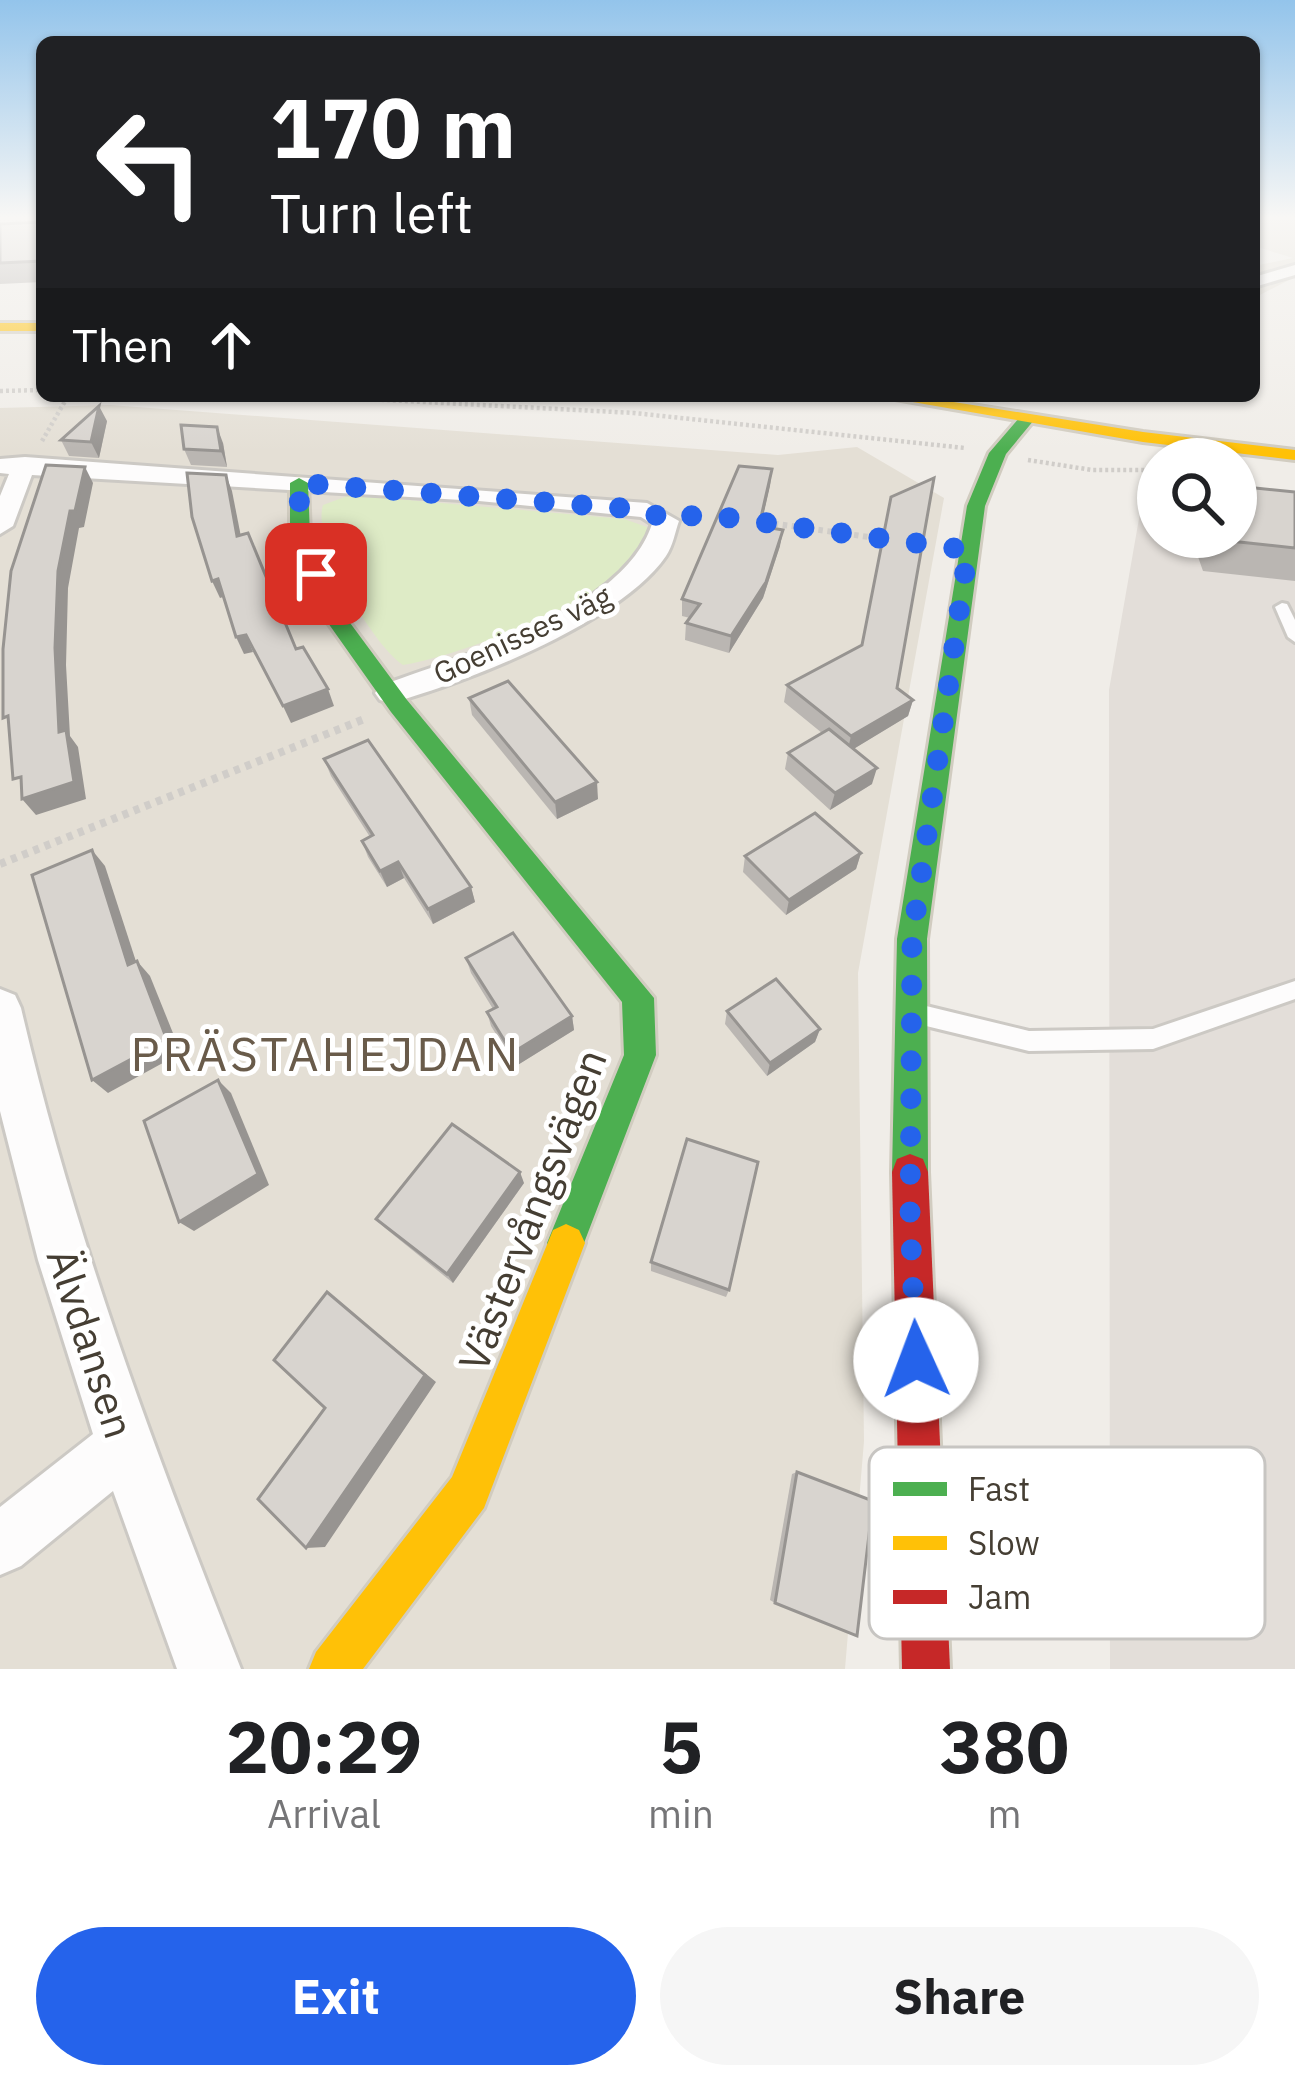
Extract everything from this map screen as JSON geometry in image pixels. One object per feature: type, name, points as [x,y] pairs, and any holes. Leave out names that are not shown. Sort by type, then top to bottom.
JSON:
[{"type":"street","points":[[0,327],[36,327]]},
{"type":"street","points":[[921,402],[1295,455]]},
{"type":"street","points":[[918,1447],[910,1218],[912,939],[986,451],[1026,420]]},
{"type":"street","points":[[0,526],[13,465]]},
{"type":"street","name":"Goenisses väg","points":[[13,465],[647,510],[666,521],[666,537],[649,564],[612,597],[395,699]]},
{"type":"street","name":"Västervångsvägen","points":[[299,483],[300,536],[332,613],[395,699],[638,998],[640,1055],[468,1492],[333,1669]]},
{"type":"street","name":"Älvdansen","points":[[2,1028],[51,1218],[123,1446],[209,1669]]},
{"type":"street","points":[[0,1545],[123,1446]]},
{"type":"street","points":[[925,1639],[926,1669]]},
{"type":"lane","points":[[1282,607],[1295,637]]},
{"type":"lane","points":[[911,1012],[1029,1041],[1153,1040],[1295,990]]},
{"type":"path","points":[[0,391],[36,390]]},
{"type":"path","points":[[13,465],[63,402]]},
{"type":"path","points":[[424,402],[616,412],[986,451],[1052,466],[1137,469]]},
{"type":"path","points":[[746,520],[968,550]]},
{"type":"path","points":[[0,863],[395,699]]},
{"type":"shaded area","points":[[110,405],[778,455],[857,447],[944,498],[858,973],[864,1441],[845,1669],[0,1669],[0,408]]},
{"type":"shaded area","points":[[1295,505],[1295,1669],[1110,1669],[1110,1639],[1265,1639],[1265,1447],[1110,1447],[1109,690],[1137,530],[1137,558],[1257,558],[1257,526]]},
{"type":"green space","points":[[350,495],[624,519],[647,527],[647,541],[632,565],[574,603],[497,637],[403,665],[361,615],[326,542],[323,505]]},
{"type":"building","points":[[99,406],[91,442],[61,440]]},
{"type":"building","points":[[181,425],[217,427],[221,451],[184,449]]},
{"type":"building","points":[[46,465],[85,467],[58,571],[55,648],[59,732],[66,730],[74,782],[22,799],[21,777],[13,779],[8,716],[3,718],[3,649],[11,571]]},
{"type":"building","points":[[739,466],[772,469],[759,526],[783,530],[766,582],[731,636],[686,623],[700,604],[682,599]]},
{"type":"building","points":[[187,473],[226,475],[237,536],[248,533],[296,649],[303,647],[328,689],[283,706],[246,635],[236,637],[192,517]]},
{"type":"building","points":[[934,478],[897,688],[913,700],[851,736],[787,685],[862,645],[891,497]]},
{"type":"building","points":[[1257,488],[1295,492],[1295,548],[1257,544]]},
{"type":"building","points":[[508,681],[597,782],[555,802],[469,698]]},
{"type":"building","points":[[829,729],[877,768],[835,793],[788,753]]},
{"type":"building","points":[[368,740],[471,887],[428,909],[398,862],[380,871],[362,841],[373,835],[324,759]]},
{"type":"building","points":[[815,813],[861,853],[789,900],[745,856]]},
{"type":"building","points":[[92,850],[128,965],[137,961],[167,1040],[92,1080],[32,875]]},
{"type":"building","points":[[513,933],[572,1016],[512,1053],[487,1012],[497,1007],[466,958]]},
{"type":"building","points":[[776,979],[820,1029],[770,1063],[727,1011]]},
{"type":"building","points":[[218,1080],[258,1174],[179,1222],[144,1121]]},
{"type":"building","points":[[452,1124],[520,1172],[447,1274],[376,1219]]},
{"type":"building","points":[[687,1139],[758,1162],[729,1290],[651,1262]]},
{"type":"building","points":[[327,1292],[425,1375],[306,1548],[258,1499],[325,1408],[274,1360]]},
{"type":"building","points":[[797,1472],[869,1499],[857,1636],[775,1603]]},
{"type":"traffic: fast","points":[[910,1172],[912,939],[976,506],[998,453],[1026,420]]},
{"type":"traffic: fast","points":[[299,483],[300,536],[332,613],[399,706],[638,998],[640,1055],[566,1243]]},
{"type":"traffic: slow","points":[[0,327],[36,327]]},
{"type":"traffic: slow","points":[[924,402],[1143,437],[1295,455]]},
{"type":"traffic: slow","points":[[333,1669],[468,1492],[566,1243]]},
{"type":"traffic: jam","points":[[910,1172],[919,1447]]},
{"type":"traffic: jam","points":[[925,1639],[926,1669]]},
{"type":"district","name":"PRÄSTAHEJDAN","points":[[326,1053]]},
{"type":"route","points":[[316,574],[300,536],[299,483],[647,510],[666,521],[701,514],[968,550],[912,939],[910,1218],[916,1360]]}]
